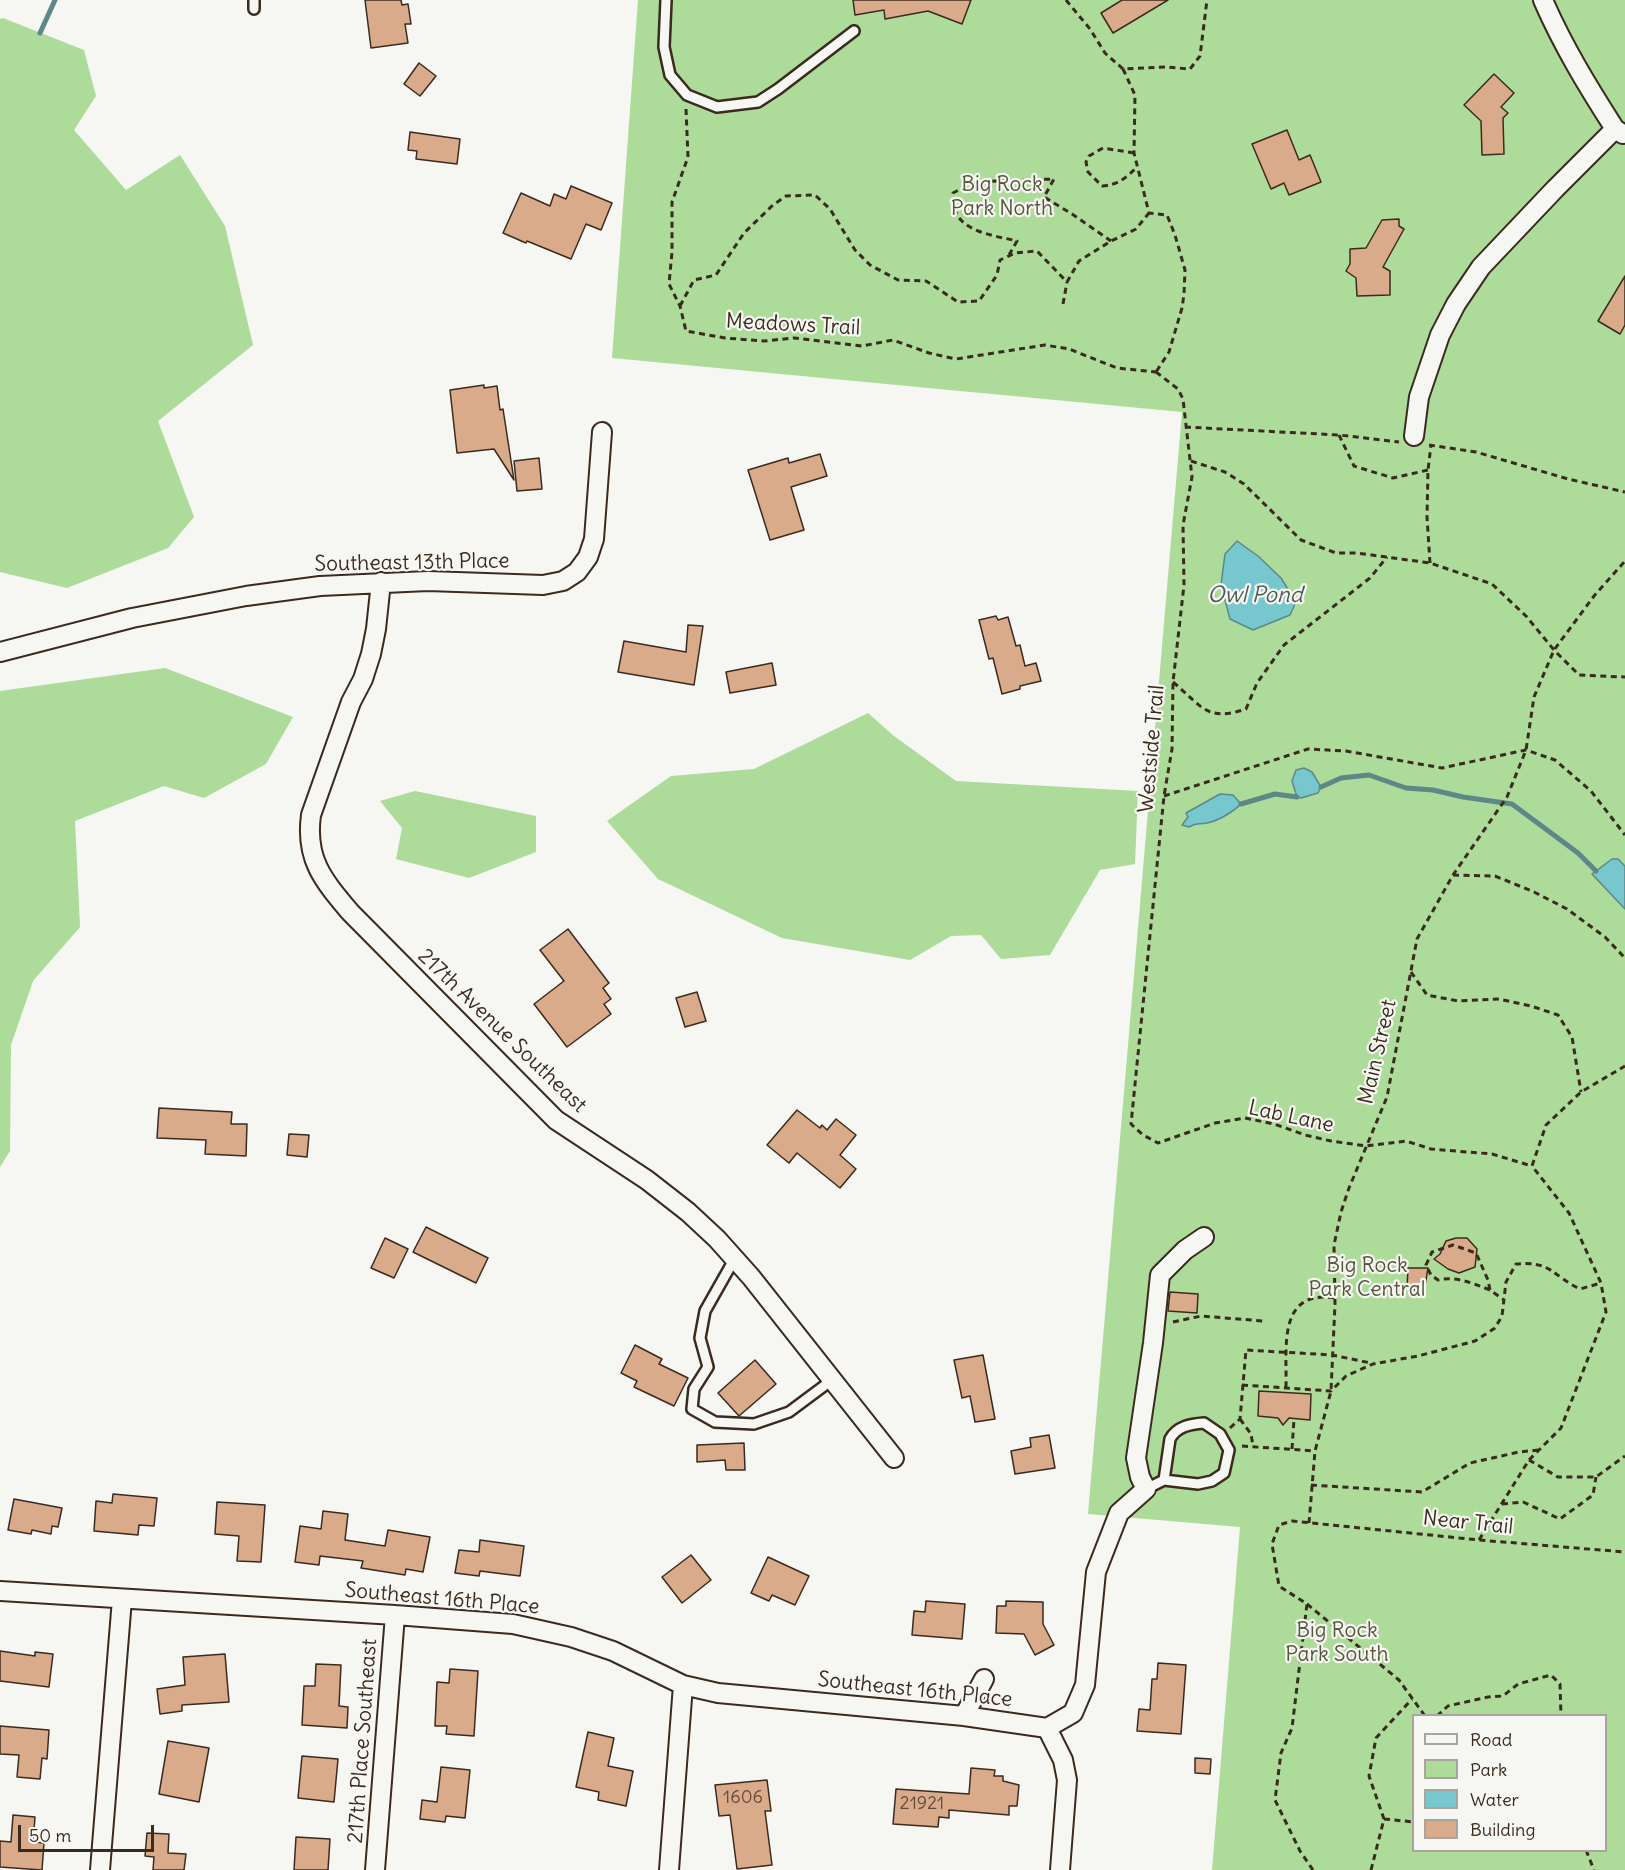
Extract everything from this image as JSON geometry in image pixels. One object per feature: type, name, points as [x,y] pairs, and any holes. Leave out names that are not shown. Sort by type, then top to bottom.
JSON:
[{"type":"street","points":[[1414,436],[1419,397],[1440,335],[1456,304],[1481,267],[1555,189],[1620,132],[1576,68],[1557,33],[1544,0]]},
{"type":"street","name":"Southeast 13th Place","points":[[0,652],[132,618],[235,598],[320,585],[381,582],[543,585],[563,581],[577,572],[588,557],[594,539],[602,432]]},
{"type":"street","name":"217th Avenue Southeast","points":[[381,582],[371,654],[363,679],[351,702],[311,815],[308,833],[310,847],[325,882],[350,912],[556,1120],[647,1180],[688,1212],[717,1239],[735,1258],[894,1458]]},
{"type":"street","points":[[1060,1870],[1067,1780],[1063,1760],[1047,1728],[1073,1713],[1084,1684],[1096,1572],[1119,1513],[1146,1489],[1140,1477],[1136,1458],[1160,1275],[1185,1250],[1204,1237]]},
{"type":"street","name":"Southeast 16th Place","points":[[0,1591],[513,1624],[571,1637],[613,1651],[683,1685],[718,1693],[964,1716],[1047,1728]]},
{"type":"street","points":[[100,1870],[122,1599]]},
{"type":"street","name":"217th Place Southeast","points":[[375,1870],[395,1615]]},
{"type":"street","points":[[964,1716],[984,1679]]},
{"type":"street","points":[[669,1870],[683,1685]]},
{"type":"lane","points":[[666,0],[664,47],[670,75],[687,95],[717,107],[758,102],[854,32]]},
{"type":"lane","points":[[735,1258],[705,1311],[700,1338],[708,1367],[694,1389],[692,1408],[715,1422],[754,1424],[789,1412],[832,1380]]},
{"type":"lane","points":[[1146,1489],[1164,1480],[1198,1484],[1212,1481],[1224,1473],[1229,1450],[1220,1434],[1204,1423],[1188,1424],[1173,1434],[1170,1439],[1164,1480]]},
{"type":"path","points":[[1066,0],[1090,29],[1105,53],[1123,69],[1135,95],[1134,153],[1149,213]]},
{"type":"path","points":[[1123,69],[1167,67],[1190,69],[1200,56],[1201,32],[1207,0]]},
{"type":"path","name":"Meadows Trail","points":[[686,105],[688,157],[672,202],[672,252],[669,284],[680,306],[687,331],[725,338],[764,341],[794,338],[862,346],[893,340],[929,353],[956,359],[1045,345],[1069,349],[1117,368],[1156,372]]},
{"type":"path","points":[[1134,153],[1103,148],[1089,156],[1086,162],[1088,172],[1102,186],[1112,185],[1121,181],[1137,167]]},
{"type":"path","points":[[1008,256],[1017,241],[966,226],[955,212],[953,193],[975,182],[1054,179],[1044,197],[1111,241]]},
{"type":"path","points":[[680,306],[694,279],[716,275],[744,233],[786,196],[815,195],[830,209],[855,250],[870,265],[898,280],[926,280],[958,302],[979,301],[997,276],[1000,260],[1014,254],[1037,252],[1067,282]]},
{"type":"path","points":[[1064,304],[1067,282],[1079,261],[1136,229],[1149,213]]},
{"type":"path","points":[[1149,213],[1167,215],[1185,270],[1182,308],[1169,352],[1156,372]]},
{"type":"path","name":"Westside Trail","points":[[1143,1135],[1131,1124],[1164,796],[1172,749],[1173,682],[1184,585],[1183,525],[1192,477],[1183,399],[1178,389],[1156,372]]},
{"type":"path","points":[[1339,435],[1354,466],[1393,478],[1428,470]]},
{"type":"path","points":[[1430,563],[1427,517],[1428,470],[1432,446]]},
{"type":"path","points":[[1190,461],[1224,472],[1244,484],[1301,540],[1336,553],[1357,553],[1430,563],[1492,584],[1526,616],[1554,650],[1579,675],[1625,677]]},
{"type":"path","points":[[1173,682],[1211,714],[1226,715],[1246,709],[1257,683],[1284,645],[1370,578],[1387,557]]},
{"type":"path","name":"Main Street","points":[[1309,1523],[1315,1450],[1330,1390],[1335,1298],[1334,1245],[1341,1212],[1365,1146],[1387,1097],[1416,939],[1453,875],[1507,796],[1526,750],[1534,697],[1554,650],[1594,596],[1625,561]]},
{"type":"path","points":[[1164,796],[1308,749],[1346,751],[1442,768],[1526,750],[1554,760],[1591,791],[1625,835]]},
{"type":"path","points":[[1453,875],[1495,876],[1534,892],[1577,916],[1605,936],[1625,958]]},
{"type":"path","points":[[1411,972],[1426,994],[1458,1001],[1499,999],[1531,1006],[1558,1016],[1572,1037],[1581,1092]]},
{"type":"path","points":[[1479,1540],[1529,1460],[1561,1428],[1606,1312],[1601,1283],[1569,1214],[1532,1166],[1546,1125],[1581,1092],[1625,1065]]},
{"type":"path","name":"Lab Lane","points":[[1143,1135],[1158,1143],[1215,1123],[1245,1119],[1274,1124],[1305,1135],[1365,1146],[1406,1141],[1431,1149],[1492,1154],[1532,1166]]},
{"type":"path","points":[[1490,1290],[1476,1253],[1453,1245],[1432,1252],[1426,1264],[1431,1275],[1438,1280],[1450,1277],[1470,1282],[1490,1290],[1504,1300]]},
{"type":"path","points":[[1242,1385],[1330,1390],[1346,1376],[1372,1364],[1418,1356],[1475,1341],[1495,1328],[1502,1316],[1506,1282],[1516,1264],[1529,1263],[1547,1266],[1565,1282],[1580,1289],[1601,1283]]},
{"type":"path","points":[[1286,1387],[1289,1319],[1301,1303],[1323,1297],[1335,1298]]},
{"type":"path","points":[[1155,1325],[1201,1316],[1263,1321]]},
{"type":"path","points":[[1253,1446],[1251,1434],[1240,1419],[1246,1350],[1332,1355],[1372,1364]]},
{"type":"path","points":[[1220,1434],[1240,1419]]},
{"type":"path","points":[[1292,1449],[1294,1419]]},
{"type":"path","points":[[1229,1450],[1239,1445],[1315,1450]]},
{"type":"path","points":[[1311,1485],[1422,1492],[1470,1463],[1539,1450]]},
{"type":"path","points":[[1529,1460],[1558,1477],[1596,1477],[1625,1456]]},
{"type":"path","points":[[1502,1504],[1523,1502],[1560,1519],[1593,1495],[1596,1477]]},
{"type":"path","points":[[1309,1523],[1292,1521],[1279,1525],[1272,1544],[1279,1586],[1307,1604],[1399,1680],[1423,1714]]},
{"type":"path","name":"Near Trail","points":[[1309,1523],[1625,1552]]},
{"type":"path","points":[[1307,1604],[1292,1728],[1281,1753],[1275,1800],[1300,1851],[1313,1870]]},
{"type":"path","points":[[1439,1714],[1448,1706],[1503,1696],[1518,1684],[1551,1675],[1560,1684],[1561,1714]]},
{"type":"path","points":[[1371,1870],[1384,1819],[1369,1776],[1376,1738],[1412,1699]]},
{"type":"path","points":[[1384,1819],[1412,1822]]},
{"type":"path","points":[[1586,1852],[1594,1870]]},
{"type":"green space","points":[[638,0],[1625,0],[1625,1870],[1212,1870],[1240,1527],[1088,1514],[1182,412],[612,358]]},
{"type":"green space","points":[[3,18],[84,50],[96,96],[74,130],[126,190],[180,155],[225,226],[253,345],[158,421],[194,517],[168,548],[67,588],[0,572],[0,19]]},
{"type":"green space","points":[[165,668],[293,717],[266,764],[204,798],[164,786],[75,821],[80,927],[33,981],[11,1045],[10,1151],[0,1167],[0,691]]},
{"type":"green space","points":[[868,713],[894,736],[956,781],[1138,791],[1135,864],[1100,870],[1050,955],[1001,959],[981,935],[951,936],[910,960],[782,938],[658,879],[607,821],[671,776],[754,769]]},
{"type":"green space","points":[[415,791],[536,816],[536,852],[469,878],[396,859],[402,828],[380,801]]},
{"type":"water","name":"Owl Pond","points":[[1237,541],[1258,556],[1281,578],[1296,602],[1290,615],[1253,630],[1230,619],[1221,585],[1225,554]]},
{"type":"water","points":[[1304,768],[1312,772],[1321,787],[1318,793],[1301,798],[1297,797],[1292,781],[1296,770]]},
{"type":"water","points":[[1220,794],[1233,795],[1241,804],[1225,816],[1211,822],[1189,827],[1182,825],[1188,817],[1186,813]]},
{"type":"water","points":[[1612,859],[1618,859],[1625,866],[1625,909],[1592,874]]},
{"type":"building","points":[[365,0],[401,0],[402,5],[408,4],[411,24],[405,24],[408,43],[371,48]]},
{"type":"building","points":[[853,0],[971,0],[962,24],[928,11],[885,19],[884,10],[855,15]]},
{"type":"building","points":[[1122,0],[1168,0],[1113,33],[1101,13]]},
{"type":"building","points":[[419,63],[436,76],[420,96],[404,84]]},
{"type":"building","points":[[1494,74],[1514,93],[1501,107],[1508,113],[1503,118],[1504,154],[1482,155],[1481,121],[1464,105]]},
{"type":"building","points":[[1287,130],[1299,160],[1310,155],[1321,182],[1289,195],[1284,183],[1271,189],[1252,144]]},
{"type":"building","points":[[410,132],[460,139],[457,164],[416,159],[417,151],[408,150]]},
{"type":"building","points":[[571,186],[612,203],[601,230],[586,224],[571,259],[503,233],[521,193],[550,206],[554,194],[566,199]]},
{"type":"building","points":[[1399,219],[1399,226],[1404,229],[1383,267],[1390,271],[1390,295],[1357,296],[1356,278],[1346,271],[1350,264],[1350,249],[1366,248],[1382,220]]},
{"type":"building","points":[[1625,276],[1625,325],[1620,334],[1598,321]]},
{"type":"building","points":[[484,385],[484,388],[497,386],[500,410],[503,409],[514,480],[494,449],[457,453],[450,390]]},
{"type":"building","points":[[820,454],[827,476],[791,487],[804,530],[770,540],[748,470],[788,458],[789,463]]},
{"type":"building","points":[[539,458],[542,489],[517,491],[514,461]]},
{"type":"building","points":[[996,616],[998,620],[1008,617],[1016,646],[1020,645],[1025,666],[1036,663],[1041,681],[1020,686],[1020,689],[1002,694],[993,658],[989,659],[979,620]]},
{"type":"building","points":[[688,625],[703,626],[694,685],[618,672],[624,641],[686,652]]},
{"type":"building","points":[[772,663],[776,685],[730,693],[726,672]]},
{"type":"building","points":[[568,929],[609,983],[603,988],[611,999],[604,1004],[611,1014],[567,1047],[534,1004],[564,981],[540,950]]},
{"type":"building","points":[[697,992],[706,1021],[685,1027],[676,998]]},
{"type":"building","points":[[159,1108],[232,1112],[231,1124],[247,1124],[246,1156],[205,1154],[206,1140],[157,1138]]},
{"type":"building","points":[[797,1110],[820,1128],[822,1125],[827,1130],[836,1119],[856,1135],[840,1155],[856,1169],[840,1188],[797,1153],[789,1163],[767,1145]]},
{"type":"building","points":[[289,1134],[309,1135],[307,1157],[287,1155]]},
{"type":"building","points":[[426,1227],[488,1258],[476,1283],[413,1252]]},
{"type":"building","points":[[385,1238],[408,1249],[394,1278],[371,1268]]},
{"type":"building","points":[[1467,1238],[1477,1249],[1475,1267],[1459,1273],[1448,1269],[1434,1259],[1440,1254],[1446,1241]]},
{"type":"building","points":[[1408,1268],[1428,1268],[1424,1292],[1407,1288]]},
{"type":"building","points":[[1170,1292],[1198,1294],[1197,1313],[1168,1311]]},
{"type":"building","points":[[635,1345],[662,1359],[659,1364],[688,1378],[674,1406],[634,1387],[637,1381],[621,1373]]},
{"type":"building","points":[[983,1355],[995,1419],[975,1422],[970,1396],[962,1398],[954,1360]]},
{"type":"building","points":[[755,1360],[776,1384],[739,1416],[718,1393]]},
{"type":"building","points":[[1259,1391],[1311,1394],[1310,1420],[1289,1418],[1283,1425],[1278,1418],[1258,1416]]},
{"type":"building","points":[[1049,1435],[1055,1468],[1015,1474],[1011,1451],[1031,1447],[1030,1438]]},
{"type":"building","points":[[744,1443],[745,1470],[726,1470],[725,1460],[697,1462],[697,1445]]},
{"type":"building","points":[[113,1494],[157,1498],[154,1526],[139,1525],[138,1535],[94,1531],[96,1501],[112,1503]]},
{"type":"building","points":[[14,1499],[62,1508],[58,1527],[52,1526],[51,1534],[32,1530],[31,1534],[8,1530]]},
{"type":"building","points":[[217,1502],[265,1505],[261,1562],[237,1561],[239,1536],[215,1534]]},
{"type":"building","points":[[323,1511],[348,1514],[345,1540],[385,1546],[388,1530],[430,1537],[423,1572],[406,1569],[405,1575],[361,1568],[363,1561],[320,1556],[319,1565],[295,1562],[300,1526],[321,1529]]},
{"type":"building","points":[[480,1540],[524,1546],[520,1576],[480,1571],[479,1576],[455,1573],[459,1550],[479,1552]]},
{"type":"building","points":[[691,1555],[711,1580],[682,1603],[662,1577]]},
{"type":"building","points":[[768,1557],[809,1576],[795,1605],[772,1595],[769,1601],[751,1593]]},
{"type":"building","points":[[926,1601],[965,1604],[962,1639],[912,1635],[914,1611],[925,1612]]},
{"type":"building","points":[[1006,1601],[1043,1602],[1043,1624],[1054,1645],[1035,1655],[1024,1634],[996,1633],[997,1606],[1006,1606]]},
{"type":"building","points":[[0,1651],[35,1656],[35,1652],[53,1654],[49,1687],[0,1681]]},
{"type":"building","points":[[225,1654],[229,1702],[182,1705],[182,1711],[160,1714],[157,1689],[185,1685],[183,1657]]},
{"type":"building","points":[[1158,1663],[1186,1665],[1181,1734],[1137,1731],[1139,1709],[1150,1710],[1152,1679],[1157,1679]]},
{"type":"building","points":[[316,1664],[341,1665],[339,1706],[348,1707],[347,1728],[302,1725],[304,1686],[315,1686]]},
{"type":"building","points":[[450,1669],[478,1671],[474,1736],[446,1734],[447,1726],[435,1726],[437,1682],[449,1683]]},
{"type":"building","points":[[0,1726],[49,1730],[47,1759],[42,1758],[40,1779],[17,1777],[19,1755],[0,1754]]},
{"type":"building","points":[[588,1732],[614,1738],[608,1766],[633,1771],[626,1806],[598,1800],[599,1792],[576,1787]]},
{"type":"building","points":[[168,1741],[209,1748],[199,1802],[159,1794]]},
{"type":"building","points":[[302,1756],[338,1759],[334,1802],[298,1798]]},
{"type":"building","points":[[1195,1758],[1211,1759],[1210,1774],[1195,1773]]},
{"type":"building","points":[[441,1767],[470,1770],[465,1818],[446,1816],[445,1822],[420,1819],[422,1800],[437,1802]]},
{"type":"building","points":[[971,1768],[995,1770],[994,1776],[1003,1776],[1003,1781],[1019,1785],[1017,1806],[1009,1806],[1009,1815],[949,1810],[949,1818],[939,1817],[938,1827],[893,1824],[896,1789],[969,1794]]},
{"type":"building","points":[[767,1780],[771,1811],[765,1811],[772,1865],[737,1869],[730,1815],[719,1816],[715,1785]]},
{"type":"building","points":[[13,1815],[35,1817],[33,1842],[44,1843],[42,1870],[0,1867],[0,1841],[11,1842]]},
{"type":"building","points":[[147,1833],[169,1834],[168,1853],[186,1854],[184,1870],[153,1870],[154,1857],[145,1856]]},
{"type":"building","points":[[296,1837],[330,1839],[328,1870],[294,1870]]},
{"type":"waterway","points":[[40,33],[55,0]]},
{"type":"waterway","points":[[1321,787],[1341,778],[1369,775],[1406,788],[1433,790],[1512,804],[1578,853],[1596,871]]},
{"type":"waterway","points":[[1241,804],[1275,794],[1297,797]]},
{"type":"park label","name":"Big Rock Park North","points":[[1002,197]]},
{"type":"park label","name":"Big Rock Park Central","points":[[1367,1278]]},
{"type":"park label","name":"Big Rock Park South","points":[[1337,1643]]}]
